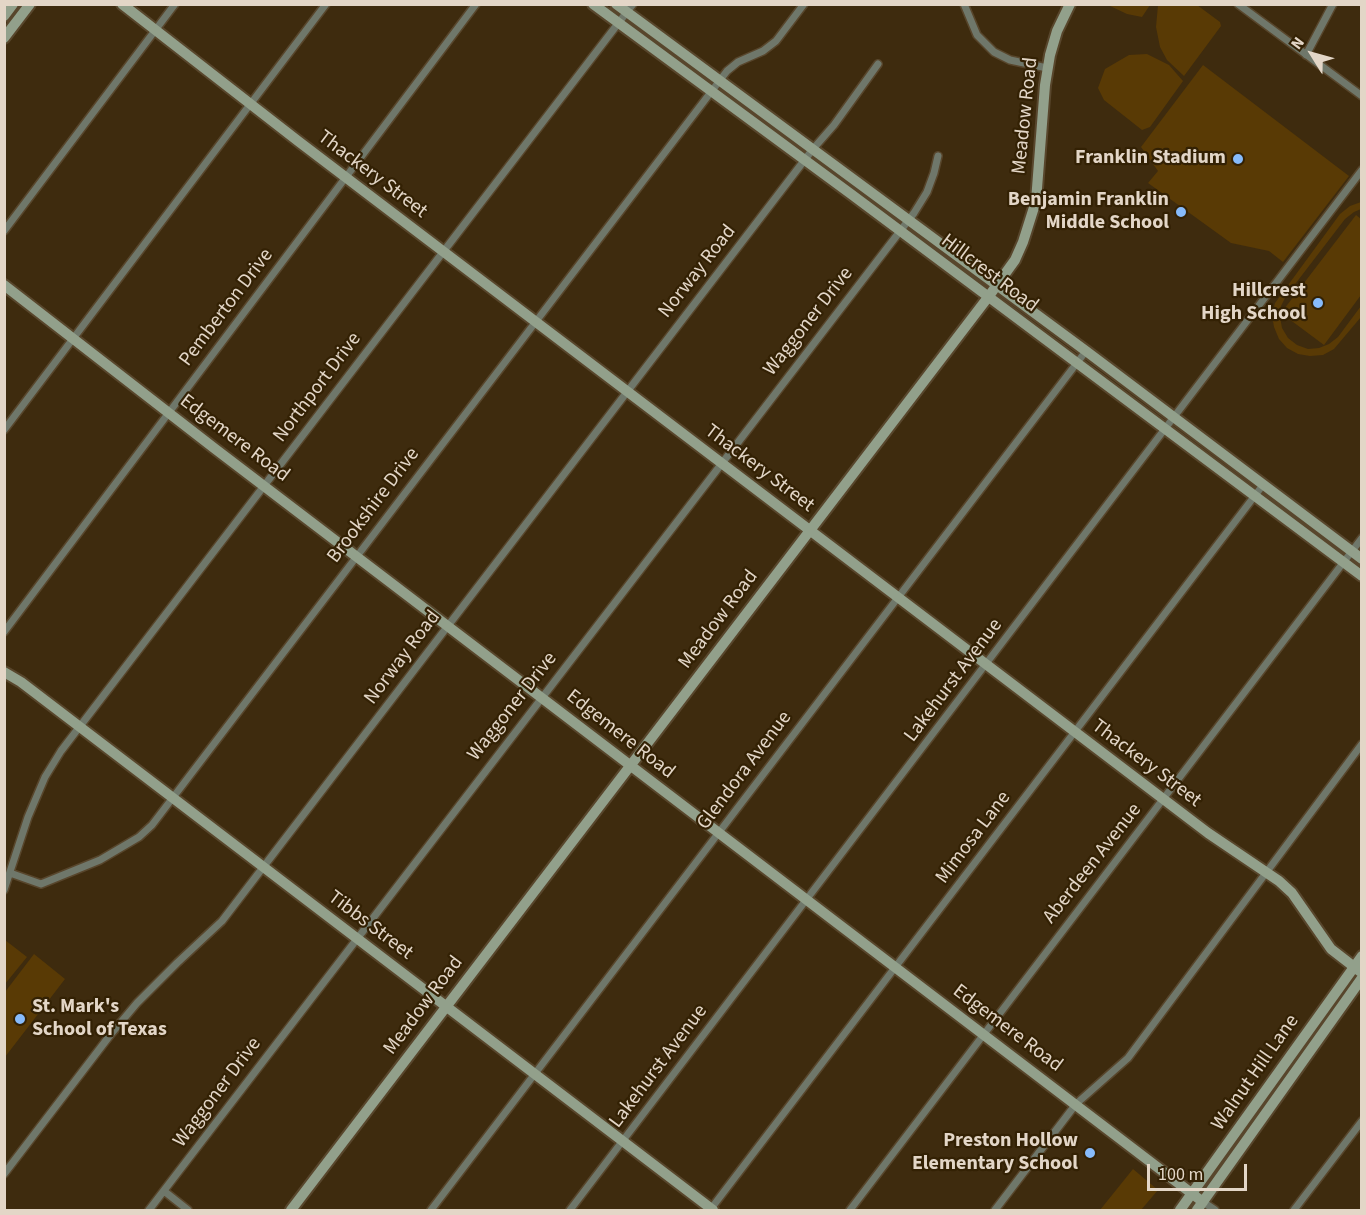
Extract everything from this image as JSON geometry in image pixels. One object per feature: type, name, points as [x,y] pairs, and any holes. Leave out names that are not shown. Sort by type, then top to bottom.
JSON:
[{"type":"street","points":[[4,16],[14,4]]},
{"type":"street","points":[[4,38],[30,4]]},
{"type":"street","name":"Thackery Street","points":[[122,4],[1164,800],[1224,845],[1266,871],[1292,893],[1326,942],[1357,970]]},
{"type":"street","points":[[4,231],[175,4]]},
{"type":"street","points":[[4,430],[326,4]]},
{"type":"street","name":"Pemberton Drive","points":[[4,632],[476,4]]},
{"type":"street","name":"Hillcrest Road","points":[[593,4],[805,160],[997,285],[1362,560]]},
{"type":"street","name":"Hillcrest Road","points":[[616,4],[630,8],[720,81],[813,149],[989,296],[1362,576]]},
{"type":"street","name":"Brookshire Drive","points":[[10,873],[41,884],[100,860],[139,837],[152,825],[711,92],[738,62],[763,51],[776,41],[804,4]]},
{"type":"street","points":[[964,4],[977,35],[994,52],[1010,60],[1047,68]]},
{"type":"street","name":"Meadow Road","points":[[291,1210],[1015,260],[1036,201],[1047,68],[1053,41],[1070,4]]},
{"type":"street","points":[[1238,4],[1362,96]]},
{"type":"street","points":[[1306,55],[1334,4]]},
{"type":"street","name":"Northport Drive","points":[[4,890],[28,817],[45,777],[80,727],[630,8]]},
{"type":"street","name":"Norway Road","points":[[4,1174],[117,1026],[158,981],[222,921],[813,149],[834,125],[878,64]]},
{"type":"street","name":"Waggoner Drive","points":[[149,1210],[904,225],[927,192],[938,156]]},
{"type":"street","name":"Lakehurst Avenue","points":[[570,1210],[1362,170]]},
{"type":"street","name":"Edgemere Road","points":[[4,285],[718,833],[1076,1104],[1192,1194],[1200,1206],[1215,1210]]},
{"type":"street","name":"Glendora Avenue","points":[[430,1210],[1086,351]]},
{"type":"street","name":"Mimosa Lane","points":[[712,1210],[1263,485]]},
{"type":"street","name":"Aberdeen Avenue","points":[[850,1210],[1362,538]]},
{"type":"street","name":"Tibbs Street","points":[[4,672],[21,682],[712,1210]]},
{"type":"street","points":[[995,1210],[1076,1104],[1128,1058],[1362,744]]},
{"type":"street","name":"Walnut Hill Lane","points":[[1180,1210],[1357,970],[1362,956]]},
{"type":"street","name":"Walnut Hill Lane","points":[[1200,1206],[1362,978]]},
{"type":"street","points":[[1294,1210],[1362,1121]]},
{"type":"street","points":[[164,1191],[188,1210]]},
{"type":"shaded area","points":[[1108,5],[1150,5],[1142,17],[1127,14]]},
{"type":"shaded area","points":[[1158,5],[1197,5],[1220,22],[1221,26],[1184,76],[1167,60],[1160,47],[1156,27]]},
{"type":"shaded area","points":[[1147,54],[1169,65],[1183,81],[1150,127],[1142,130],[1104,100],[1098,88],[1105,69],[1129,55]]},
{"type":"shaded area","name":"Franklin Stadium","points":[[1203,65],[1349,176],[1283,262],[1269,251],[1231,243],[1148,183],[1158,171],[1141,147]]},
{"type":"shaded area","points":[[1361,202],[1361,209],[1345,219],[1286,296],[1281,306],[1280,317],[1282,328],[1288,338],[1308,349],[1329,344],[1338,337],[1361,306],[1361,317],[1334,349],[1323,355],[1298,354],[1287,348],[1279,339],[1272,315],[1275,303],[1340,214],[1350,206]]},
{"type":"shaded area","points":[[1356,215],[1361,219],[1361,295],[1324,345],[1281,313]]},
{"type":"shaded area","points":[[5,940],[27,957],[4,984]]},
{"type":"shaded area","name":"St. Mark's School of Texas","points":[[34,954],[65,979],[5,1057],[5,992]]},
{"type":"shaded area","points":[[1133,1169],[1158,1190],[1141,1210],[1100,1210]]},
{"type":"place","name":"Franklin Stadium","points":[[1238,159]]},
{"type":"place","name":"Benjamin Franklin Middle School","points":[[1181,212]]},
{"type":"place","name":"Hillcrest High School","points":[[1318,303]]},
{"type":"place","name":"St. Mark's School of Texas","points":[[20,1019]]},
{"type":"place","name":"Preston Hollow Elementary School","points":[[1090,1153]]}]
